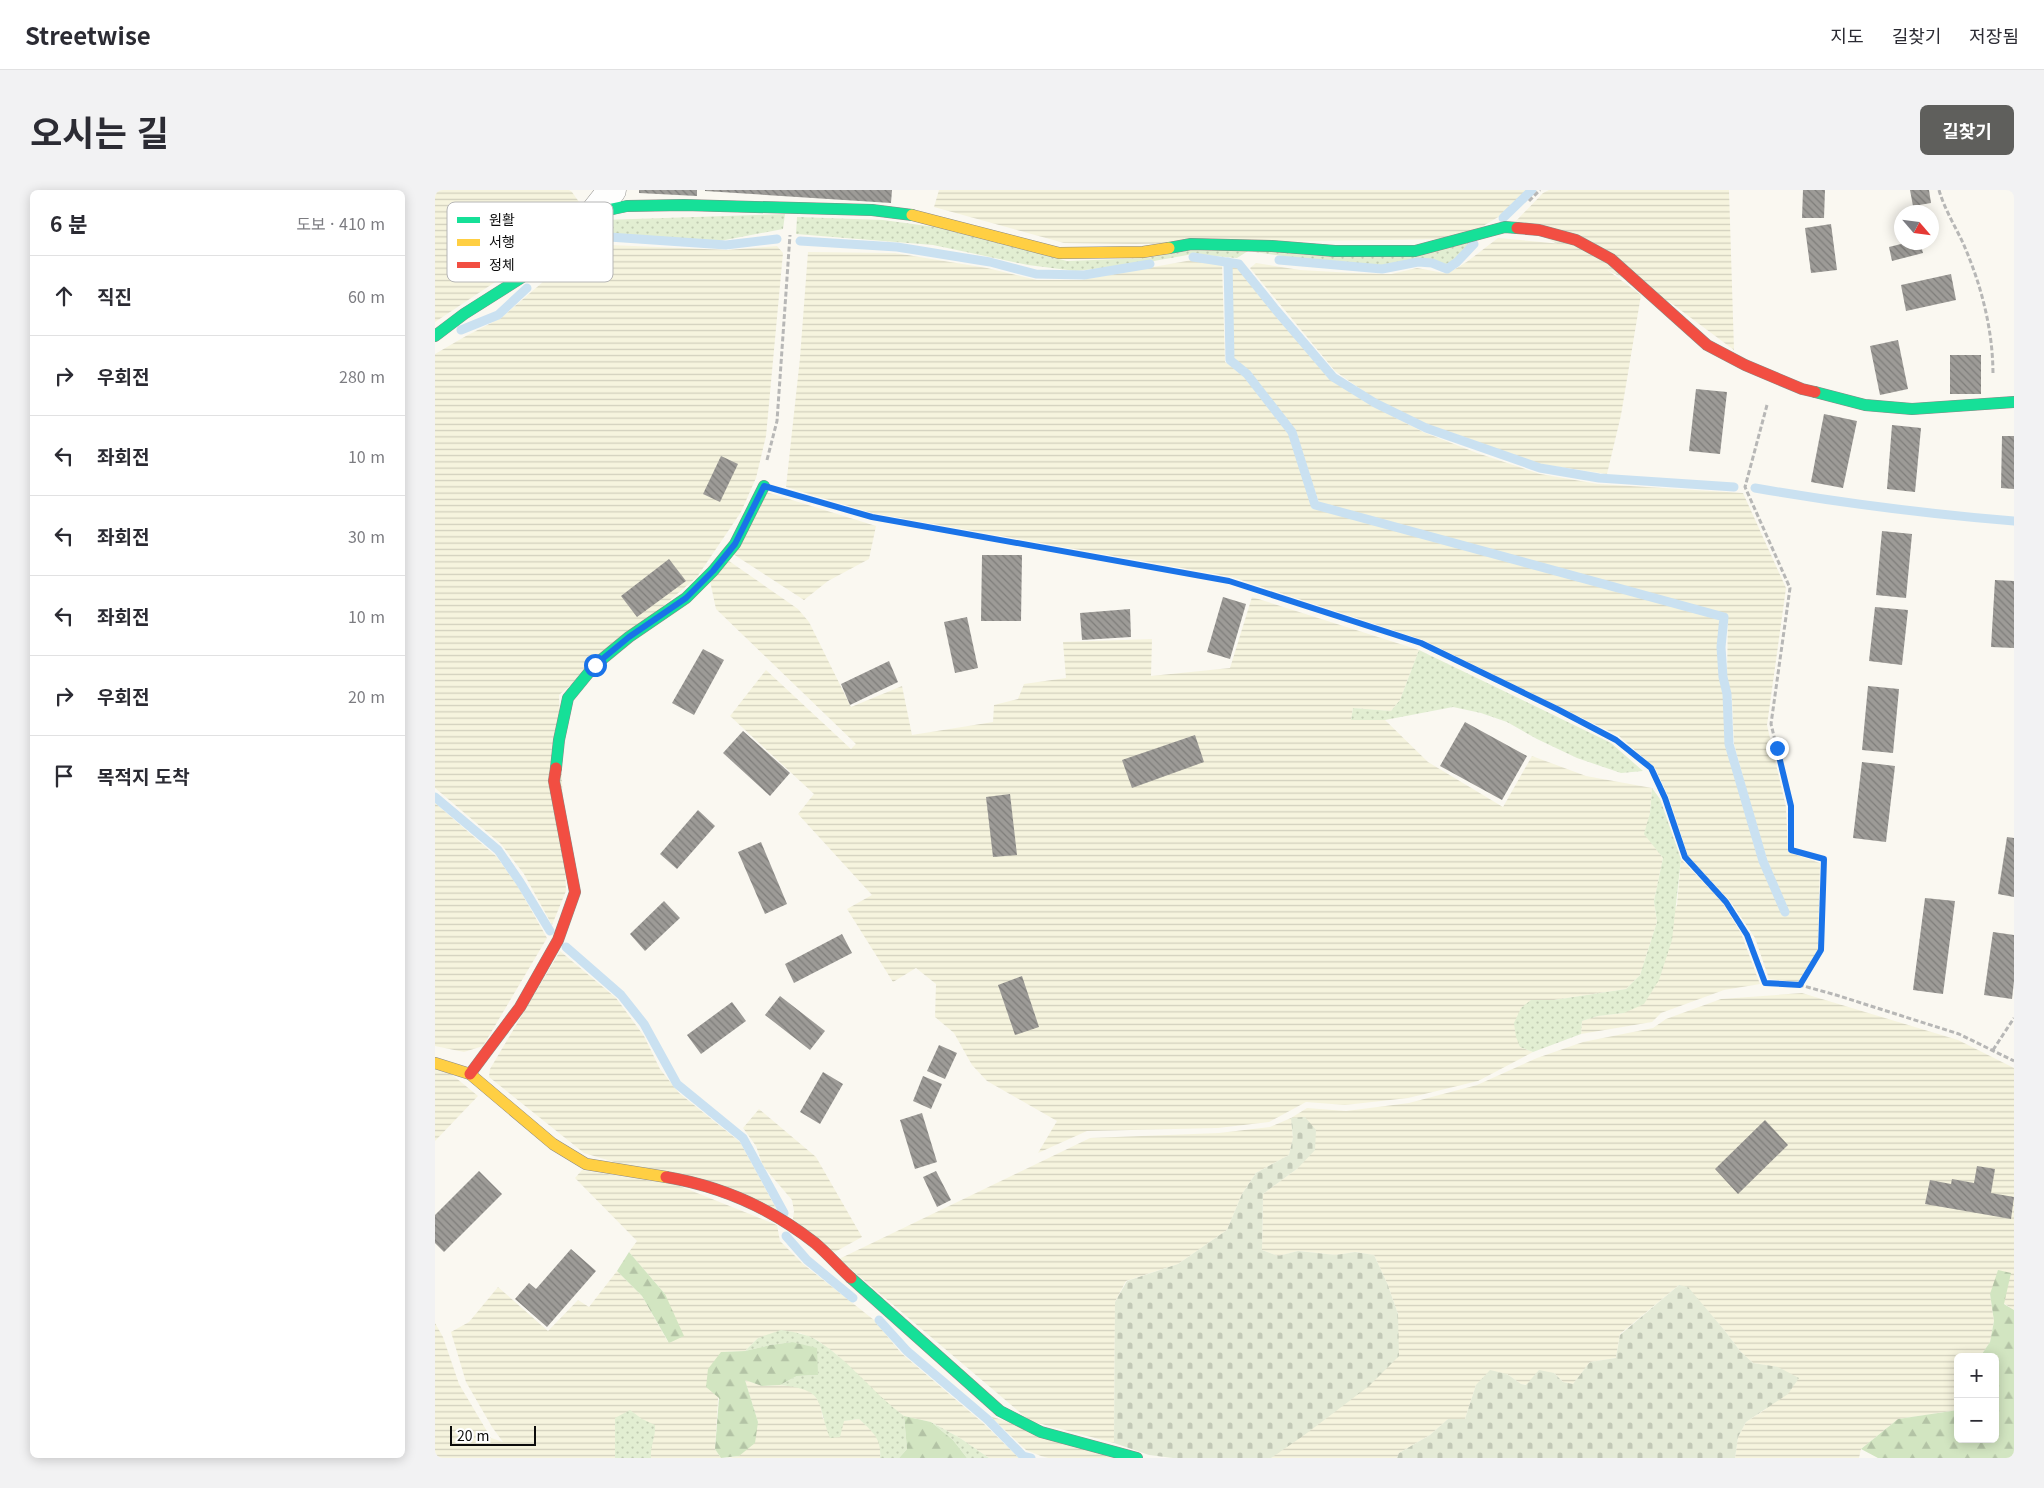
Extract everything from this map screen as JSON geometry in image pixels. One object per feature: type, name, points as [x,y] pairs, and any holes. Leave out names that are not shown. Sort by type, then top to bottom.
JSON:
[{"type":"street","points":[[603,202],[612,190]]},
{"type":"street","points":[[613,209],[627,206],[684,205],[872,210],[922,216],[1059,253],[1094,254],[1143,252],[1191,244],[1272,246],[1335,251],[1415,250],[1505,227],[1539,230],[1576,240],[1611,259],[1707,345],[1745,365],[1802,389],[1865,405],[1912,409],[2014,402]]},
{"type":"street","points":[[435,336],[464,314],[515,282]]},
{"type":"street","points":[[470,1074],[520,1007],[558,940],[575,892],[554,781],[559,740],[568,698],[595,665],[629,637],[686,598],[713,571],[735,544],[764,486]]},
{"type":"street","points":[[435,1063],[470,1074],[553,1144],[586,1164],[683,1180],[737,1196],[784,1221],[816,1244],[856,1283],[1000,1411],[1041,1432],[1137,1458]]},
{"type":"path","points":[[1939,190],[1972,264],[1984,302],[1993,353],[1992,404]]},
{"type":"path","points":[[793,208],[787,258],[777,421],[765,466],[764,486],[872,517],[1229,581],[1421,643],[1616,740],[1651,768],[1665,798],[1685,857],[1726,902],[1747,935],[1765,983],[1800,985],[1959,1034],[2014,1061]]},
{"type":"path","points":[[1775,378],[1745,487],[1789,588],[1771,724],[1791,806],[1791,850],[1824,859],[1821,950],[1800,985]]},
{"type":"path","points":[[1993,1050],[2014,1018]]},
{"type":"shaded area","points":[[435,190],[569,190],[572,192],[579,202],[447,202],[447,282],[495,282],[435,322]]},
{"type":"shaded area","points":[[939,190],[1529,190],[1505,213],[1473,232],[1449,239],[1136,244],[1064,243],[934,207]]},
{"type":"shaded area","points":[[1549,190],[1729,190],[1734,350],[1671,303],[1515,222],[1543,193]]},
{"type":"shaded area","points":[[1498,238],[1574,245],[1641,295],[1621,415],[1607,474],[1540,464],[1427,424],[1376,400],[1335,371],[1250,268],[1256,263],[1300,270],[1354,273],[1391,274],[1417,268],[1444,273],[1452,271],[1468,261]]},
{"type":"shaded area","points":[[613,245],[728,250],[777,246],[783,253],[766,436],[756,478],[741,512],[697,577],[559,695],[566,891],[552,925],[524,874],[501,844],[435,788],[435,354],[501,318],[543,282],[613,282]]},
{"type":"shaded area","points":[[808,252],[895,253],[987,268],[1037,280],[1081,280],[1192,260],[1222,264],[1225,362],[1244,375],[1289,434],[1312,508],[1720,618],[1719,677],[1724,695],[1725,743],[1759,862],[1784,915],[1788,913],[1768,862],[1734,744],[1732,699],[1727,679],[1728,615],[1319,502],[1295,434],[1249,373],[1234,359],[1231,266],[1239,268],[1270,309],[1305,347],[1330,379],[1371,405],[1423,432],[1477,453],[1540,474],[1598,484],[1743,493],[1786,588],[1767,725],[1786,807],[1788,852],[1820,863],[1818,950],[1798,982],[1769,979],[1755,938],[1730,901],[1688,856],[1669,798],[1655,768],[1619,736],[1423,640],[1232,577],[872,513],[786,487],[800,358]]},
{"type":"shaded area","points":[[766,492],[876,526],[869,559],[828,581],[804,600],[733,554]]},
{"type":"shaded area","points":[[729,561],[798,609],[809,622],[851,707],[902,686],[912,735],[993,722],[994,705],[1018,699],[1024,684],[1066,678],[1063,642],[1152,639],[1151,676],[1230,668],[1252,597],[1419,650],[1400,700],[1391,711],[1353,708],[1351,720],[1385,720],[1428,762],[1503,807],[1532,756],[1586,776],[1652,788],[1650,813],[1645,834],[1663,858],[1654,901],[1657,922],[1640,975],[1626,989],[1554,1000],[1531,1000],[1520,1047],[1533,1052],[1478,1081],[1408,1098],[1345,1105],[1306,1102],[1269,1122],[1218,1128],[1087,1131],[1038,1153],[1057,1121],[987,1081],[972,1065],[954,1033],[935,1017],[936,984],[916,968],[893,982],[847,909],[872,895],[798,814],[814,794],[730,716],[766,670],[851,749],[856,744],[716,609],[710,581]]},
{"type":"shaded area","points":[[435,803],[497,857],[517,885],[547,938],[483,1046],[464,1052],[435,1046]]},
{"type":"shaded area","points":[[1681,859],[1722,902],[1741,933],[1760,984],[1724,990],[1661,1013],[1652,1022],[1581,1034],[1582,1021],[1598,1016],[1624,1013],[1677,905]]},
{"type":"shaded area","points":[[560,951],[616,998],[644,1036],[660,1069],[679,1093],[740,1142],[777,1210],[584,1153],[489,1077],[490,1069]]},
{"type":"shaded area","points":[[1802,993],[1958,1040],[2014,1068],[2014,1310],[1990,1294],[1994,1321],[1990,1342],[1983,1353],[1954,1353],[1954,1411],[1898,1419],[1861,1449],[1859,1458],[1735,1458],[1738,1437],[1746,1422],[1766,1409],[1777,1367],[1753,1363],[1740,1351],[1688,1288],[1679,1285],[1620,1334],[1616,1358],[1590,1362],[1573,1384],[1563,1382],[1554,1373],[1527,1385],[1521,1384],[1507,1374],[1476,1385],[1465,1419],[1448,1419],[1430,1435],[1399,1453],[1397,1458],[1271,1458],[1398,1314],[1374,1255],[1355,1252],[1336,1255],[1298,1251],[1278,1256],[1262,1250],[1263,1194],[1298,1168],[1291,1119],[1293,1138],[1289,1155],[1256,1173],[1242,1194],[1227,1230],[1178,1264],[1126,1281],[1115,1302],[1114,1443],[1030,1421],[839,1259],[1090,1138],[1219,1133],[1270,1127],[1291,1118],[1307,1108],[1346,1111],[1409,1103],[1477,1085],[1537,1058],[1583,1042],[1653,1028],[1666,1019],[1721,999]]},
{"type":"shaded area","points":[[435,1069],[450,1073],[478,1096],[435,1141]]},
{"type":"shaded area","points":[[759,1109],[816,1157],[862,1237],[833,1253],[793,1219],[792,1200],[763,1166],[756,1146],[743,1128]]},
{"type":"shaded area","points":[[582,1170],[677,1185],[777,1225],[780,1241],[803,1264],[874,1320],[901,1353],[983,1423],[1019,1458],[989,1458],[960,1438],[931,1422],[904,1416],[885,1402],[837,1355],[817,1340],[800,1333],[758,1338],[745,1351],[721,1352],[715,1449],[721,1458],[435,1458],[435,1323],[443,1337],[459,1384],[491,1438],[503,1442],[466,1382],[451,1332],[469,1322],[498,1287],[548,1331],[578,1300],[589,1307],[617,1271],[642,1296],[668,1342],[665,1294],[629,1252],[637,1241],[575,1178]]},
{"type":"shaded area","points":[[745,1380],[762,1386],[802,1387],[811,1391],[820,1403],[823,1419],[844,1421],[859,1419],[877,1435],[881,1449],[880,1458],[728,1458],[739,1456],[758,1422]]},
{"type":"shaded area","points":[[990,1416],[1117,1458],[1048,1458],[1041,1456],[1026,1450]]},
{"type":"green space","points":[[785,214],[783,229],[720,241],[613,235],[613,220]]},
{"type":"green space","points":[[797,217],[883,220],[935,227],[1067,261],[1147,258],[1196,249],[1264,250],[1335,255],[1417,253],[1472,241],[1452,262],[1444,265],[1421,259],[1381,266],[1248,251],[1237,258],[1193,254],[1137,264],[1076,271],[1028,265],[933,245],[796,234]]},
{"type":"green space","points":[[1419,650],[1611,743],[1643,771],[1621,773],[1577,758],[1507,722],[1481,713],[1453,707],[1385,720],[1351,720],[1353,708],[1391,711],[1400,700]]},
{"type":"green space","points":[[1652,788],[1660,799],[1681,859],[1672,940],[1659,980],[1644,1004],[1624,1013],[1598,1016],[1582,1021],[1581,1034],[1533,1052],[1520,1047],[1514,1023],[1521,1008],[1531,1000],[1554,1000],[1626,989],[1640,975],[1657,922],[1654,901],[1663,858],[1644,834],[1650,813]]},
{"type":"green space","points":[[1305,1117],[1316,1130],[1315,1150],[1298,1168],[1263,1194],[1262,1250],[1278,1256],[1298,1251],[1336,1255],[1355,1252],[1374,1255],[1398,1314],[1399,1356],[1369,1386],[1271,1458],[1173,1458],[1149,1455],[1114,1443],[1115,1302],[1127,1281],[1178,1264],[1227,1230],[1242,1194],[1256,1173],[1289,1155],[1293,1138],[1291,1118]]},
{"type":"green space","points":[[629,1252],[665,1294],[684,1336],[669,1343],[642,1296],[617,1271]]},
{"type":"green space","points":[[1998,1270],[2011,1273],[2004,1304],[2014,1310],[2014,1458],[1878,1458],[1861,1449],[1898,1419],[1954,1411],[1954,1443],[1999,1443],[1999,1353],[1983,1353],[1990,1342],[1994,1321],[1990,1294]]},
{"type":"green space","points":[[1679,1285],[1688,1287],[1740,1351],[1753,1363],[1778,1367],[1799,1378],[1788,1394],[1746,1422],[1738,1437],[1735,1458],[1397,1458],[1399,1453],[1430,1435],[1448,1419],[1465,1419],[1476,1385],[1490,1370],[1507,1374],[1521,1384],[1526,1385],[1539,1370],[1554,1373],[1563,1382],[1573,1384],[1590,1362],[1616,1358],[1620,1335]]},
{"type":"green space","points":[[781,1330],[809,1337],[830,1349],[904,1416],[907,1449],[899,1458],[880,1458],[878,1440],[859,1419],[844,1421],[840,1437],[830,1438],[817,1399],[805,1390],[780,1385],[797,1376],[818,1375],[792,1342],[745,1351],[758,1338]]},
{"type":"green space","points":[[792,1342],[817,1348],[818,1375],[797,1376],[780,1385],[762,1386],[745,1380],[758,1422],[755,1443],[739,1456],[721,1458],[715,1449],[719,1398],[706,1387],[708,1369],[721,1352],[745,1351]]},
{"type":"green space","points":[[630,1410],[642,1419],[655,1425],[651,1458],[615,1458],[615,1418]]},
{"type":"green space","points":[[904,1416],[931,1422],[953,1440],[967,1458],[899,1458],[907,1449]]},
{"type":"green space","points":[[931,1422],[960,1438],[989,1458],[967,1458],[953,1440]]},
{"type":"building","points":[[639,190],[697,190],[697,196],[639,193]]},
{"type":"building","points":[[705,190],[892,190],[891,203]]},
{"type":"building","points":[[1803,190],[1825,190],[1824,218],[1802,218]]},
{"type":"building","points":[[1910,190],[1929,190],[1931,203],[1913,205]]},
{"type":"building","points":[[1831,224],[1837,270],[1811,273],[1805,228]]},
{"type":"building","points":[[1894,246],[1894,250],[1922,250],[1923,253],[1892,261],[1889,247]]},
{"type":"building","points":[[1951,274],[1956,300],[1906,311],[1901,285]]},
{"type":"building","points":[[1898,340],[1908,389],[1880,395],[1870,346]]},
{"type":"building","points":[[1950,355],[1981,355],[1981,394],[1950,394]]},
{"type":"building","points":[[1696,389],[1727,392],[1720,454],[1689,451]]},
{"type":"building","points":[[1824,414],[1857,421],[1843,488],[1811,482]]},
{"type":"building","points":[[1892,425],[1921,428],[1915,492],[1887,489]]},
{"type":"building","points":[[2002,436],[2014,436],[2014,489],[2001,488]]},
{"type":"building","points":[[721,456],[738,464],[720,502],[703,494]]},
{"type":"building","points":[[1882,531],[1912,534],[1906,598],[1876,595]]},
{"type":"building","points":[[982,555],[1022,555],[1021,621],[981,621]]},
{"type":"building","points":[[669,559],[686,581],[637,617],[621,596]]},
{"type":"building","points":[[1995,580],[2014,581],[2014,648],[1991,647]]},
{"type":"building","points":[[1223,597],[1246,604],[1230,659],[1207,652]]},
{"type":"building","points":[[1875,607],[1908,610],[1902,665],[1869,661]]},
{"type":"building","points":[[1130,609],[1131,637],[1082,640],[1080,613]]},
{"type":"building","points":[[967,617],[978,668],[955,673],[944,622]]},
{"type":"building","points":[[703,649],[724,660],[694,715],[672,703]]},
{"type":"building","points":[[889,661],[898,682],[850,705],[841,684]]},
{"type":"building","points":[[1868,686],[1899,689],[1893,753],[1862,750]]},
{"type":"building","points":[[1465,722],[1527,756],[1502,800],[1440,766]]},
{"type":"building","points":[[743,731],[790,773],[770,796],[723,753]]},
{"type":"building","points":[[1195,735],[1204,762],[1132,788],[1122,760]]},
{"type":"building","points":[[1862,762],[1895,766],[1886,842],[1853,838]]},
{"type":"building","points":[[1010,794],[1017,855],[993,857],[986,797]]},
{"type":"building","points":[[698,810],[715,826],[677,869],[660,854]]},
{"type":"building","points":[[2007,837],[2014,838],[2014,897],[1998,894]]},
{"type":"building","points":[[761,842],[787,904],[765,914],[738,852]]},
{"type":"building","points":[[1925,898],[1955,901],[1943,994],[1913,990]]},
{"type":"building","points":[[664,901],[680,918],[645,951],[630,934]]},
{"type":"building","points":[[1993,932],[2014,935],[2012,999],[1984,995]]},
{"type":"building","points":[[842,934],[852,953],[794,983],[785,964]]},
{"type":"building","points":[[1022,976],[1039,1027],[1015,1035],[998,985]]},
{"type":"building","points":[[780,996],[825,1031],[810,1050],[765,1015]]},
{"type":"building","points":[[732,1002],[746,1021],[701,1054],[687,1035]]},
{"type":"building","points":[[939,1045],[957,1053],[945,1079],[927,1071]]},
{"type":"building","points":[[823,1072],[843,1084],[820,1124],[800,1112]]},
{"type":"building","points":[[923,1076],[942,1084],[931,1109],[913,1101]]},
{"type":"building","points":[[922,1113],[937,1162],[915,1169],[900,1120]]},
{"type":"building","points":[[1765,1120],[1788,1145],[1738,1194],[1715,1169]]},
{"type":"building","points":[[1977,1166],[1995,1169],[1991,1193],[2014,1197],[2011,1219],[1925,1204],[1930,1180],[1951,1184],[1952,1179],[1974,1183]]},
{"type":"building","points":[[479,1171],[502,1194],[444,1252],[435,1243],[435,1215]]},
{"type":"building","points":[[936,1171],[951,1200],[937,1207],[923,1177]]},
{"type":"building","points":[[571,1249],[596,1271],[547,1327],[515,1299],[529,1283],[536,1289]]},
{"type":"waterway","points":[[1503,218],[1532,190]]},
{"type":"waterway","points":[[613,237],[726,245],[777,239]]},
{"type":"waterway","points":[[800,241],[897,247],[990,262],[1036,274],[1084,275],[1150,264]]},
{"type":"waterway","points":[[1279,260],[1382,269],[1418,262],[1432,263],[1447,269],[1457,262],[1474,244]]},
{"type":"waterway","points":[[1193,257],[1239,264],[1333,377],[1375,403],[1426,428],[1540,468],[1599,478],[1734,487]]},
{"type":"waterway","points":[[1228,262],[1230,360],[1247,374],[1292,432],[1315,505],[1724,617],[1721,647],[1723,677],[1727,694],[1729,744],[1763,861],[1785,912]]},
{"type":"waterway","points":[[461,330],[498,315],[527,288]]},
{"type":"waterway","points":[[1755,488],[1884,507],[2014,521]]},
{"type":"waterway","points":[[435,797],[498,850],[550,931]]},
{"type":"waterway","points":[[566,947],[621,995],[644,1024],[677,1084],[743,1138],[784,1213]]},
{"type":"waterway","points":[[786,1236],[807,1260],[853,1298]]},
{"type":"waterway","points":[[879,1320],[907,1351],[987,1419],[1023,1456],[1031,1458]]},
{"type":"traffic: fast","points":[[613,209],[627,206],[684,205],[872,210],[912,215]]},
{"type":"traffic: fast","points":[[1169,248],[1191,244],[1272,246],[1335,251],[1415,251],[1505,227],[1517,228]]},
{"type":"traffic: fast","points":[[435,336],[464,314],[515,282]]},
{"type":"traffic: fast","points":[[1815,392],[1865,405],[1912,409],[2014,402]]},
{"type":"traffic: fast","points":[[556,768],[559,740],[568,698],[595,665],[629,637],[686,598],[713,571],[735,544],[764,486]]},
{"type":"traffic: fast","points":[[851,1278],[1000,1411],[1041,1432],[1137,1458]]},
{"type":"traffic: slow","points":[[912,215],[1059,253],[1143,252],[1169,248]]},
{"type":"traffic: slow","points":[[435,1063],[470,1074],[553,1144],[586,1164],[666,1177]]},
{"type":"traffic: jam","points":[[1517,228],[1539,230],[1576,240],[1611,259],[1707,345],[1745,365],[1802,389],[1815,392]]},
{"type":"traffic: jam","points":[[470,1074],[520,1007],[558,940],[575,892],[554,781],[556,768]]},
{"type":"traffic: jam","points":[[666,1177],[706,1186],[763,1210],[815,1243],[851,1278]]},
{"type":"route","points":[[595,665],[629,637],[686,598],[713,571],[735,544],[764,486],[872,517],[1229,581],[1421,643],[1616,740],[1651,768],[1665,798],[1685,857],[1726,902],[1747,935],[1765,983],[1800,985],[1821,950],[1824,859],[1791,850],[1791,806],[1777,748]]}]
